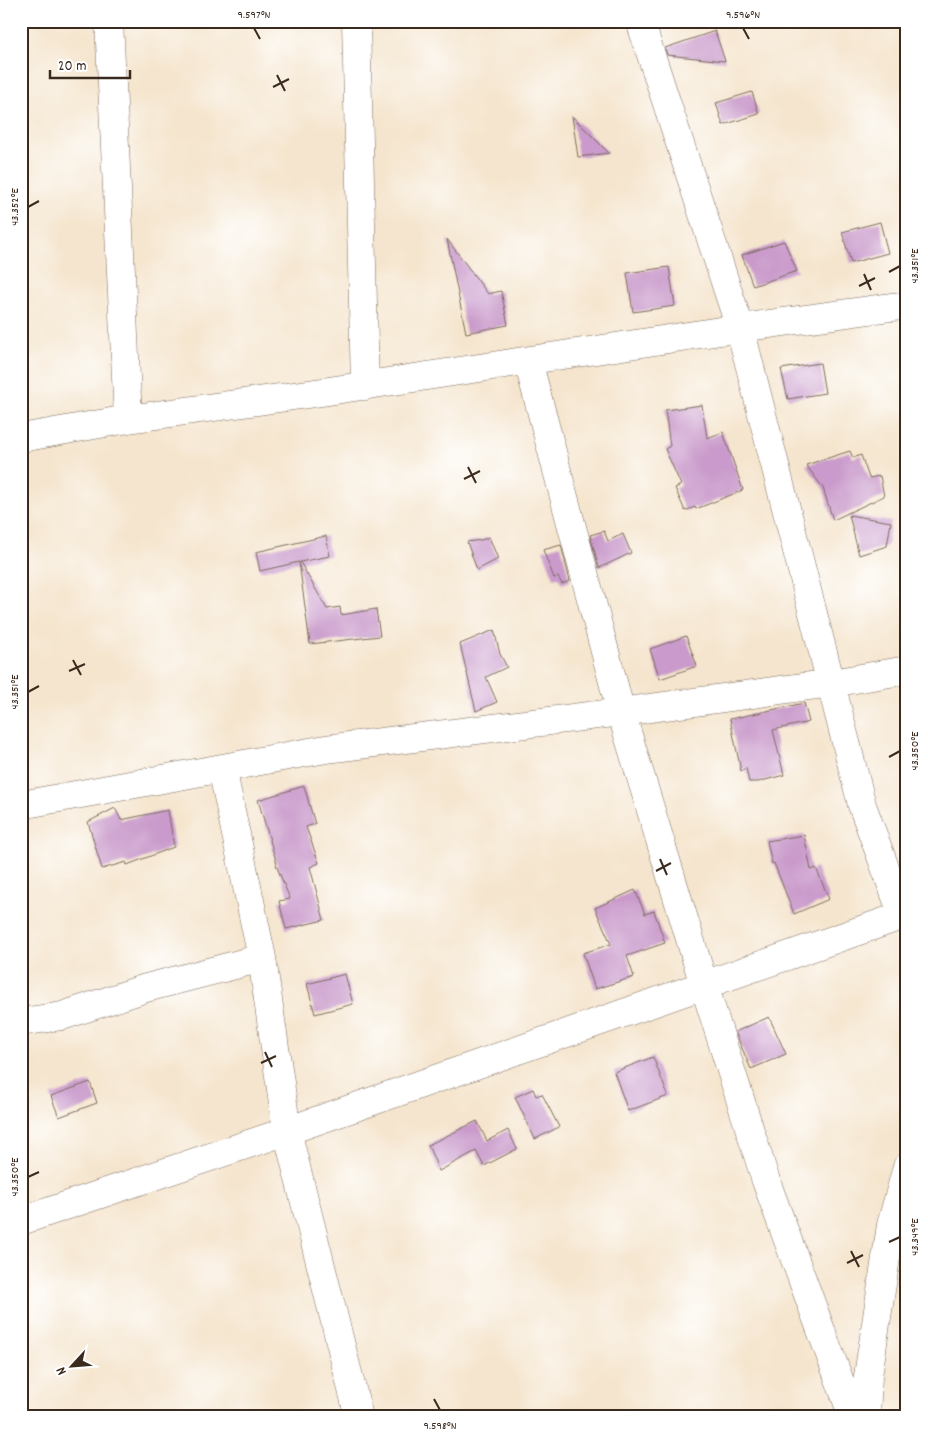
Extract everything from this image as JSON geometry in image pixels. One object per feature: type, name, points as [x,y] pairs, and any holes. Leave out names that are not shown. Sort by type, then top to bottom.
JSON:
[{"type":"street","points":[[109,21],[128,419]]},
{"type":"street","points":[[356,21],[365,386]]},
{"type":"street","points":[[21,1221],[287,1131],[905,915],[862,805],[740,328],[640,21]]},
{"type":"street","points":[[21,438],[128,419],[365,386],[740,328],[907,306]]},
{"type":"street","points":[[528,361],[621,712],[704,985],[766,1181],[852,1417]]},
{"type":"street","points":[[21,805],[326,749],[621,712],[832,683],[907,670]]},
{"type":"street","points":[[222,768],[262,958],[287,1131],[367,1416]]},
{"type":"street","points":[[21,1022],[62,1016],[146,988],[262,958]]},
{"type":"street","points":[[866,1417],[868,1376],[891,1225],[907,1167]]},
{"type":"building","points":[[715,31],[725,61],[667,55],[665,48]]},
{"type":"building","points":[[752,92],[759,114],[723,125],[716,103]]},
{"type":"building","points":[[572,116],[609,153],[578,157]]},
{"type":"building","points":[[880,222],[888,253],[851,263],[842,232]]},
{"type":"building","points":[[447,239],[488,294],[501,291],[508,325],[466,333]]},
{"type":"building","points":[[784,241],[797,271],[753,286],[742,255]]},
{"type":"building","points":[[669,267],[675,306],[633,312],[627,273]]},
{"type":"building","points":[[820,363],[825,393],[788,399],[781,369]]},
{"type":"building","points":[[702,405],[707,438],[723,432],[743,490],[696,509],[695,507],[685,511],[675,488],[681,485],[665,449],[670,446],[665,410]]},
{"type":"building","points":[[850,451],[853,458],[861,455],[869,478],[880,476],[884,496],[833,520],[823,488],[806,465]]},
{"type":"building","points":[[849,515],[891,522],[887,546],[859,555]]},
{"type":"building","points":[[604,531],[608,541],[623,534],[631,553],[599,568],[590,535]]},
{"type":"building","points":[[326,536],[330,556],[300,562],[327,609],[340,607],[341,615],[376,609],[380,636],[310,644],[299,562],[260,571],[256,552]]},
{"type":"building","points":[[489,537],[498,559],[477,570],[467,542]]},
{"type":"building","points":[[561,545],[570,581],[562,584],[558,577],[554,578],[543,550]]},
{"type":"building","points":[[494,630],[500,654],[507,667],[486,677],[497,702],[476,711],[460,644]]},
{"type":"building","points":[[686,636],[697,666],[660,679],[650,649]]},
{"type":"building","points":[[804,703],[809,722],[773,730],[784,775],[758,782],[749,782],[746,768],[741,771],[730,719]]},
{"type":"building","points":[[304,786],[315,824],[306,827],[319,863],[310,867],[324,920],[286,929],[279,901],[290,899],[276,865],[258,800]]},
{"type":"building","points":[[115,808],[121,820],[168,810],[174,847],[127,865],[126,862],[102,869],[88,822]]},
{"type":"building","points":[[804,835],[811,870],[816,868],[829,899],[794,914],[774,863],[772,864],[767,841]]},
{"type":"building","points":[[635,890],[645,914],[654,911],[665,943],[627,956],[634,977],[595,989],[583,953],[611,944],[595,908]]},
{"type":"building","points":[[345,974],[353,1004],[315,1014],[307,984]]},
{"type":"building","points":[[769,1017],[786,1054],[751,1069],[735,1032]]},
{"type":"building","points":[[653,1057],[668,1096],[628,1111],[614,1072]]},
{"type":"building","points":[[90,1082],[97,1103],[59,1117],[51,1096]]},
{"type":"building","points":[[533,1089],[536,1096],[542,1094],[559,1127],[535,1139],[515,1097]]},
{"type":"building","points":[[477,1121],[487,1141],[508,1130],[517,1149],[484,1166],[476,1151],[439,1171],[428,1145]]}]
